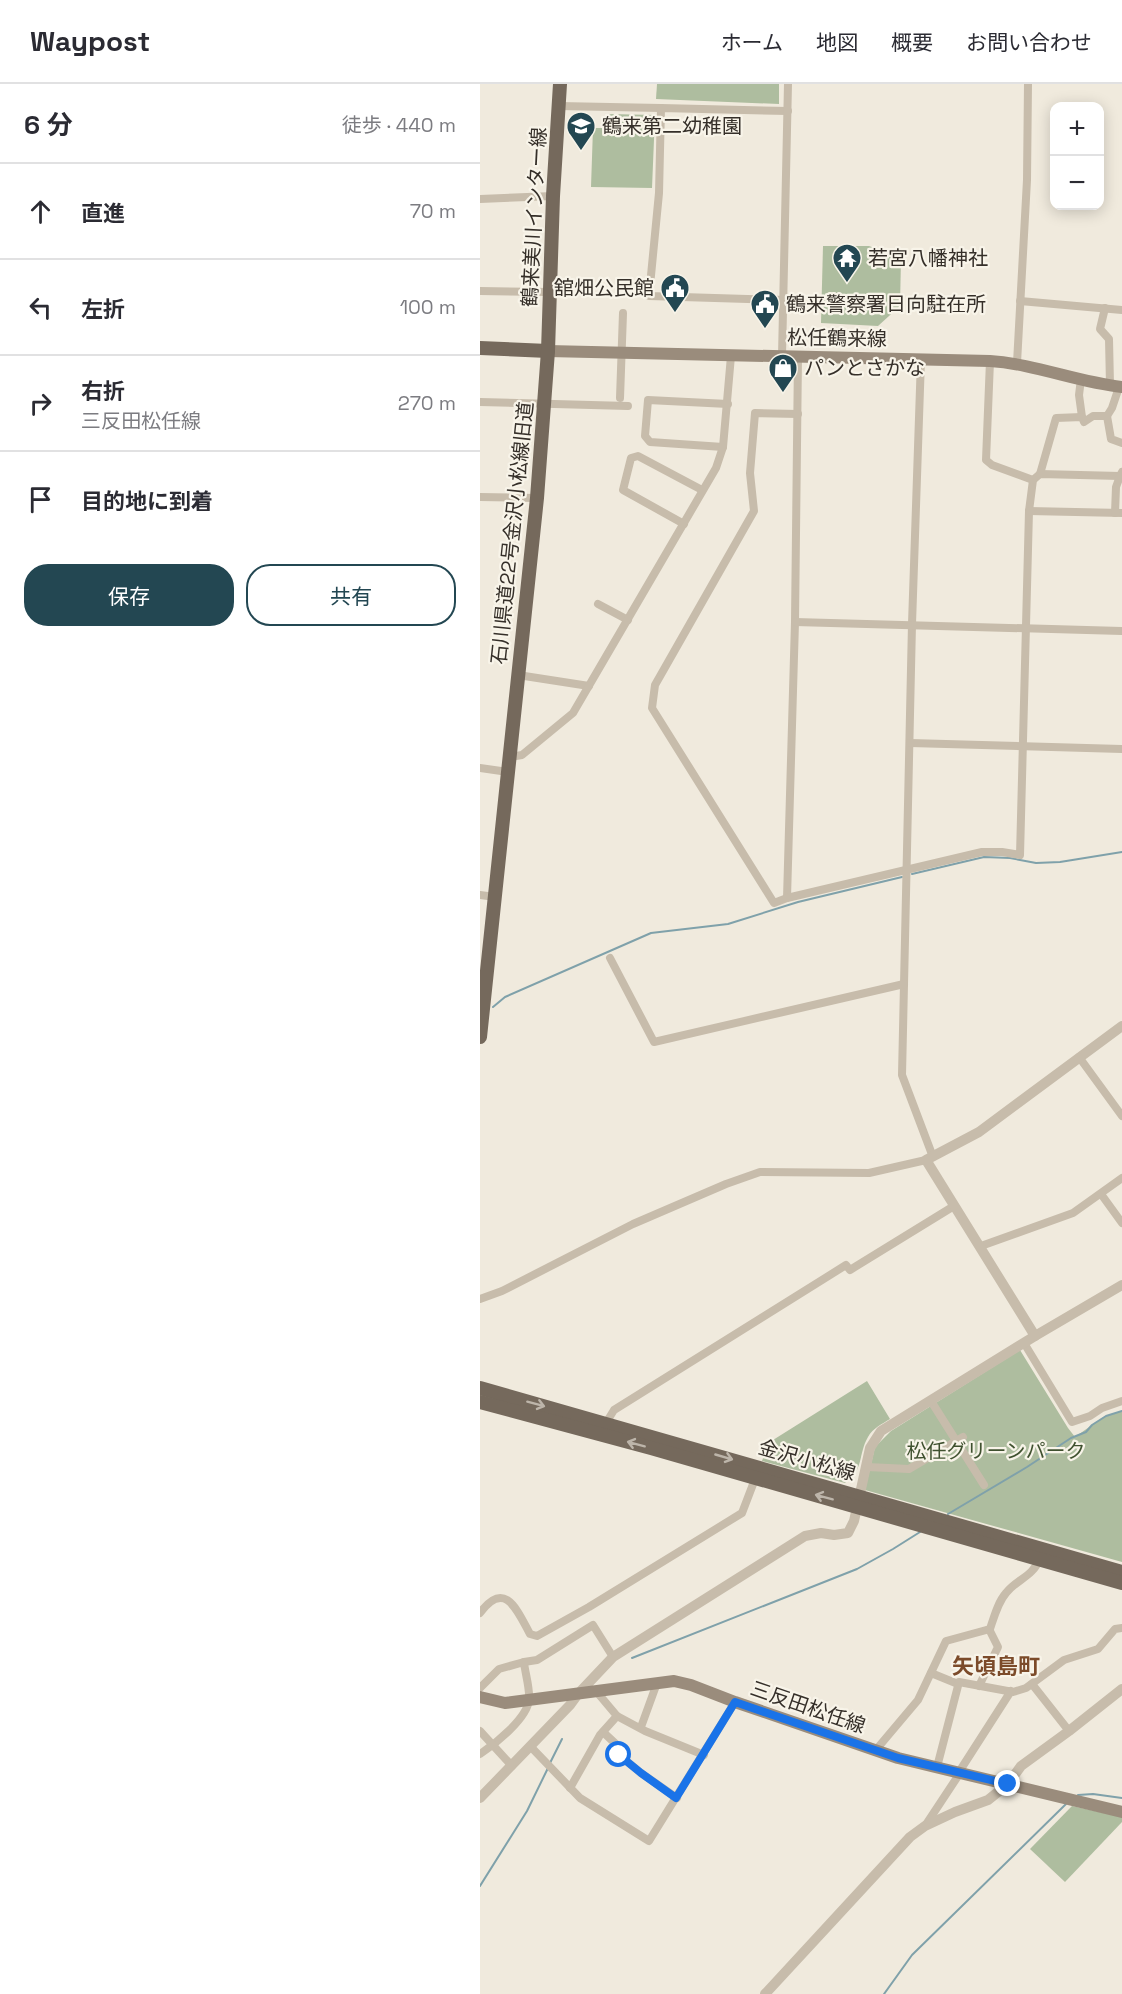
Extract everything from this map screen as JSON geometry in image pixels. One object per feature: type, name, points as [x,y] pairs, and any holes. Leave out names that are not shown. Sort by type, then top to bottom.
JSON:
[{"type":"main road","name":"鶴来美川インター線","points":[[548,351],[553,196],[560,84]]},
{"type":"main road","points":[[480,348],[548,351]]},
{"type":"main road","name":"松任鶴来線","points":[[548,351],[990,361],[1017,363],[1117,386]]},
{"type":"main road","name":"石川県道22号金沢小松線旧道","points":[[480,1037],[537,498],[548,351]]},
{"type":"main road","name":"金沢小松線","points":[[480,1388],[606,1423],[1122,1583]]},
{"type":"main road","name":"金沢小松線","points":[[480,1402],[651,1448],[755,1479],[858,1501],[1122,1572]]},
{"type":"main road","name":"三反田松任線","points":[[480,1697],[505,1703],[674,1681],[691,1685],[875,1751],[1122,1812]]},
{"type":"street","points":[[782,356],[788,84]]},
{"type":"street","points":[[1017,363],[1027,180],[1028,84]]},
{"type":"street","points":[[559,106],[788,111]]},
{"type":"street","points":[[661,108],[659,193],[649,296],[783,300]]},
{"type":"street","points":[[480,199],[553,196]]},
{"type":"street","points":[[480,291],[550,292]]},
{"type":"street","points":[[1020,301],[1122,310]]},
{"type":"street","points":[[1105,308],[1100,329],[1109,339],[1117,386],[1112,408],[1107,416],[1111,439],[1122,442]]},
{"type":"street","points":[[620,398],[623,313]]},
{"type":"street","points":[[510,757],[522,755],[573,713],[716,468],[723,447],[731,356]]},
{"type":"street","points":[[787,898],[795,622],[798,356]]},
{"type":"street","points":[[921,359],[912,624],[902,1075],[930,1158],[954,1206],[1035,1336]]},
{"type":"street","points":[[990,361],[986,460],[992,465],[1036,477],[1121,474],[1116,487],[1118,513],[1029,511]]},
{"type":"street","points":[[1081,379],[1079,395],[1084,422],[1093,416],[1107,416]]},
{"type":"street","points":[[723,447],[650,442],[645,436],[648,400],[728,404]]},
{"type":"street","points":[[480,402],[628,406]]},
{"type":"street","points":[[798,414],[755,413],[750,473],[754,512],[654,685],[652,708],[774,903],[908,868],[982,852],[1020,855],[1029,511],[1036,477],[1056,418],[1082,417]]},
{"type":"street","points":[[684,524],[623,490],[631,458],[638,456],[702,490]]},
{"type":"street","points":[[480,497],[537,498]]},
{"type":"street","points":[[598,604],[628,620]]},
{"type":"street","points":[[795,622],[1122,631]]},
{"type":"street","points":[[518,675],[588,686]]},
{"type":"street","points":[[910,743],[1122,749]]},
{"type":"street","points":[[480,768],[508,772]]},
{"type":"street","points":[[480,895],[495,897]]},
{"type":"street","points":[[610,958],[654,1042],[904,984]]},
{"type":"street","points":[[480,1299],[502,1291],[633,1224],[760,1172],[869,1173],[930,1158],[979,1131],[1122,1026]]},
{"type":"street","points":[[1080,1057],[1122,1116]]},
{"type":"street","points":[[981,1246],[1073,1213],[1122,1178]]},
{"type":"street","points":[[1101,1194],[1122,1223]]},
{"type":"street","points":[[606,1423],[614,1410],[846,1265],[850,1270],[954,1206]]},
{"type":"street","points":[[482,1793],[531,1748],[613,1657],[805,1536],[821,1533],[834,1535],[848,1533],[854,1521],[870,1448],[881,1431],[1122,1285]]},
{"type":"street","points":[[1024,1343],[1072,1422],[1122,1401]]},
{"type":"street","points":[[930,1401],[960,1439],[984,1485]]},
{"type":"street","points":[[867,1467],[909,1469],[960,1439]]},
{"type":"street","points":[[480,1613],[487,1603],[501,1597],[506,1598],[515,1606],[530,1634],[537,1636],[589,1607],[709,1531],[742,1513],[755,1479]]},
{"type":"street","points":[[875,1751],[918,1700],[946,1641],[989,1629],[1006,1593],[1036,1569],[1040,1558]]},
{"type":"street","points":[[480,1688],[499,1669],[537,1660],[593,1625],[613,1657]]},
{"type":"street","points":[[979,1686],[998,1647],[989,1629]]},
{"type":"street","points":[[931,1673],[958,1684],[959,1682],[1011,1691],[1026,1688],[1064,1660],[1098,1649],[1116,1629],[1122,1629]]},
{"type":"street","points":[[480,1754],[493,1746],[522,1716],[529,1700],[524,1662]]},
{"type":"street","points":[[640,1727],[657,1683]]},
{"type":"street","points":[[937,1767],[958,1684]]},
{"type":"street","points":[[1032,1684],[1070,1731]]},
{"type":"street","points":[[765,1994],[910,1837],[925,1826],[988,1800],[1008,1784],[1021,1766],[1070,1731],[1122,1689]]},
{"type":"street","points":[[596,1691],[617,1716],[704,1755]]},
{"type":"street","points":[[925,1826],[1011,1691]]},
{"type":"street","points":[[531,1748],[580,1798],[649,1841],[735,1702]]},
{"type":"street","points":[[570,1788],[603,1732],[617,1716]]},
{"type":"street","points":[[480,1731],[512,1766]]},
{"type":"street","points":[[603,1732],[618,1746],[619,1755],[676,1798]]},
{"type":"green space","points":[[657,84],[779,84],[779,104],[656,99]]},
{"type":"green space","points":[[608,114],[655,115],[652,188],[591,187],[593,128],[607,128]]},
{"type":"green space","points":[[823,246],[869,246],[901,258],[900,306],[878,326],[821,323]]},
{"type":"green space","name":"松任グリーンパーク","points":[[1020,1350],[1075,1437],[1102,1418],[1122,1411],[1122,1562],[865,1490],[875,1447],[891,1431]]},
{"type":"green space","name":"松任グリーンパーク","points":[[867,1381],[890,1419],[870,1434],[858,1468],[845,1483],[762,1461],[773,1440]]},
{"type":"green space","points":[[1072,1806],[1122,1817],[1122,1822],[1065,1882],[1030,1849]]},
{"type":"waterway","points":[[912,874],[984,857],[1010,858],[1036,863],[1060,862],[1122,852]]},
{"type":"waterway","points":[[493,1007],[505,997],[651,933],[728,924],[798,902],[902,877]]},
{"type":"waterway","points":[[948,1514],[1071,1438],[1086,1432],[1106,1416],[1122,1411]]},
{"type":"waterway","points":[[632,1658],[857,1569],[920,1532]]},
{"type":"waterway","points":[[550,1763],[562,1739]]},
{"type":"waterway","points":[[480,1886],[527,1811],[548,1768]]},
{"type":"waterway","points":[[1078,1795],[1093,1794],[1122,1798]]},
{"type":"waterway","points":[[884,1994],[912,1955],[1066,1804]]},
{"type":"place","name":"鶴来第二幼稚園","points":[[581,152]]},
{"type":"place","name":"若宮八幡神社","points":[[847,284]]},
{"type":"place","name":"舘畑公民館","points":[[675,314]]},
{"type":"place","name":"鶴来警察署日向駐在所","points":[[765,330]]},
{"type":"place","name":"パンとさかな","points":[[783,394]]},
{"type":"district","name":"矢頃島町","points":[[996,1666]]},
{"type":"route","points":[[619,1755],[676,1798],[725,1722],[735,1702],[898,1758],[1008,1784]]}]
